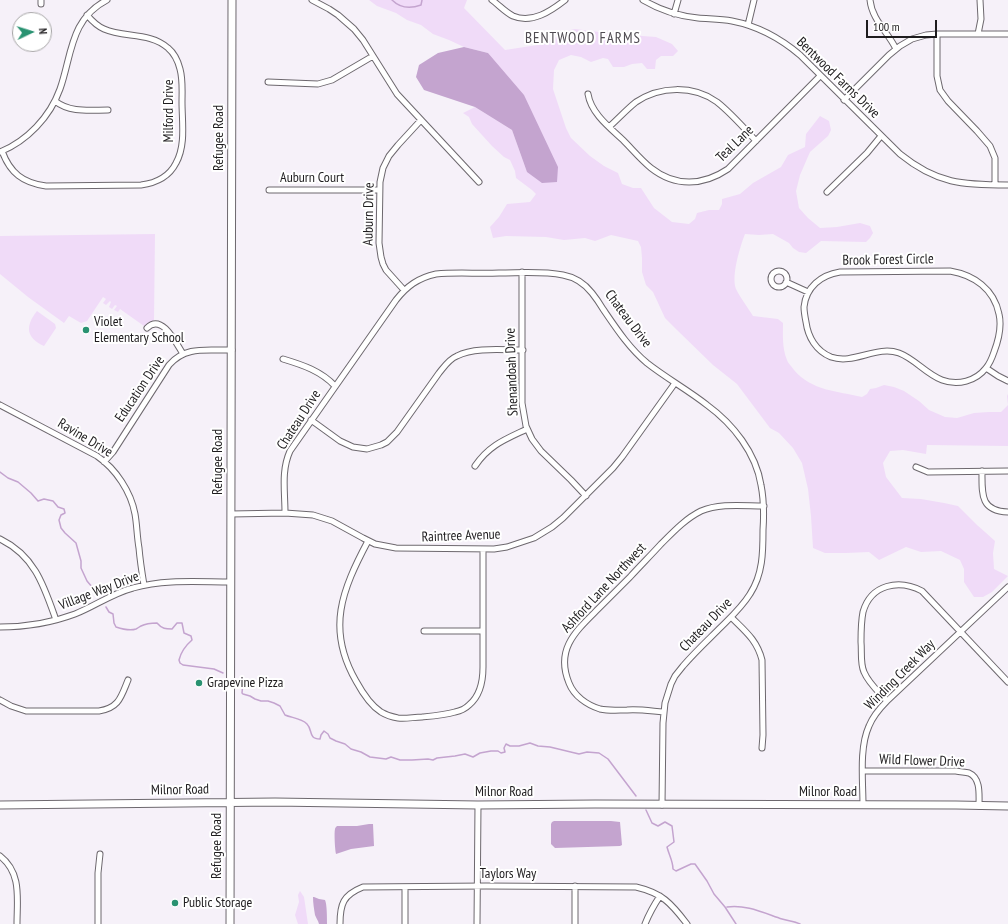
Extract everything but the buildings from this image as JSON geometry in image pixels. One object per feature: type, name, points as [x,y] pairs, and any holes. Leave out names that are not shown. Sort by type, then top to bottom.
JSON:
[{"type":"main road","name":"Refugee Road","points":[[230,924],[232,0]]},
{"type":"main road","name":"Milnor Road","points":[[0,805],[305,802],[478,805],[1008,806]]},
{"type":"street","points":[[1,151],[17,143],[31,132],[47,114],[55,101],[60,88],[73,39],[78,28],[87,15],[107,0]]},
{"type":"street","points":[[312,0],[329,9],[346,22],[363,40],[397,94],[479,182]]},
{"type":"street","points":[[492,0],[513,16],[526,18],[534,18],[546,13],[565,0]]},
{"type":"street","name":"Bentwood Farms Drive","points":[[643,0],[662,10],[674,14],[696,18],[731,21],[748,25],[772,35],[789,46],[881,136],[909,161],[945,180],[966,184],[1008,185]]},
{"type":"street","points":[[674,14],[678,0]]},
{"type":"street","points":[[748,25],[754,0]]},
{"type":"street","points":[[870,0],[874,15],[896,49]]},
{"type":"street","points":[[978,34],[981,18],[980,0]]},
{"type":"street","name":"Milford Drive","points":[[1,151],[11,169],[21,178],[33,184],[46,186],[136,186],[149,184],[168,174],[176,164],[182,143],[182,88],[180,67],[174,54],[157,41],[144,37],[110,31],[98,25],[87,15]]},
{"type":"street","points":[[937,34],[937,76],[940,90],[948,101],[990,146],[995,158],[995,185]]},
{"type":"street","points":[[844,100],[896,49],[912,39],[937,34],[1008,34]]},
{"type":"street","points":[[268,82],[318,84],[332,80],[373,56]]},
{"type":"street","name":"Teal Lane","points":[[588,94],[593,108],[609,127],[650,167],[668,178],[681,182],[695,182],[709,179],[721,174],[732,165],[820,76]]},
{"type":"street","points":[[609,127],[630,107],[648,96],[667,90],[681,89],[696,92],[715,101],[756,141]]},
{"type":"street","points":[[55,101],[60,105],[73,109],[108,110]]},
{"type":"street","name":"Auburn Drive","points":[[404,290],[386,270],[381,257],[379,243],[381,175],[389,156],[421,120]]},
{"type":"street","points":[[827,192],[867,153],[881,136]]},
{"type":"street","name":"Auburn Court","points":[[269,190],[380,190]]},
{"type":"street","name":"Brook Forest Circle","points":[[950,271],[973,278],[992,296],[998,311],[1000,327],[999,336],[990,362],[986,368],[975,378],[962,382],[955,383],[941,380],[906,356],[895,352],[881,351],[849,359],[843,359],[830,356],[819,350],[808,334],[804,307],[808,292],[821,278],[840,272],[950,271]]},
{"type":"street","name":"Chateau Drive","points":[[285,513],[285,464],[290,451],[404,290],[416,281],[436,274],[522,272],[549,273],[570,277],[582,283],[592,293],[638,356],[708,405],[729,424],[742,440],[752,458],[758,471],[761,485],[764,506],[763,555],[759,576],[750,595],[731,617],[688,660],[675,676],[666,696],[664,712],[662,805]]},
{"type":"street","name":"Shenandoah Drive","points":[[522,272],[522,403],[524,420],[532,439],[539,448],[586,496]]},
{"type":"street","points":[[786,282],[808,292]]},
{"type":"street","points":[[147,328],[154,323],[161,325],[172,336],[183,354]]},
{"type":"street","name":"Education Drive","points":[[104,462],[169,365],[179,356],[197,350],[232,350]]},
{"type":"street","points":[[311,420],[346,445],[367,449],[380,445],[387,442],[397,432],[445,365],[456,356],[475,350],[523,350]]},
{"type":"street","points":[[283,359],[315,370],[335,386]]},
{"type":"street","points":[[986,368],[1008,381]]},
{"type":"street","name":"Raintree Avenue","points":[[231,514],[285,513],[306,514],[326,518],[368,541],[382,546],[396,548],[494,549],[508,547],[540,534],[558,523],[586,496],[622,457],[676,383]]},
{"type":"street","name":"Ravine Drive","points":[[0,405],[96,456],[114,472],[125,487],[134,506],[144,585]]},
{"type":"street","points":[[475,466],[483,455],[493,446],[508,437],[527,429]]},
{"type":"street","points":[[916,467],[928,472],[1008,471]]},
{"type":"street","points":[[982,471],[982,491],[985,502],[997,511],[1008,512]]},
{"type":"street","name":"Ashford Lane Northwest","points":[[664,712],[634,710],[613,711],[599,709],[586,703],[571,688],[566,675],[565,654],[570,641],[578,630],[616,590],[675,530],[691,517],[708,508],[722,506],[764,506]]},
{"type":"street","points":[[0,539],[23,555],[36,572],[45,590],[56,620]]},
{"type":"street","points":[[368,541],[360,555],[344,594],[340,614],[343,649],[349,668],[359,687],[367,698],[377,710],[388,716],[397,718],[451,714],[464,709],[478,694],[482,681],[483,667],[483,549]]},
{"type":"street","name":"Village Way Drive","points":[[0,627],[38,624],[56,620],[75,614],[116,594],[144,585],[167,582],[230,582]]},
{"type":"street","points":[[887,701],[868,680],[864,673],[862,661],[861,627],[863,613],[868,601],[876,592],[897,584],[910,586],[922,591],[1008,682]]},
{"type":"street","name":"Winding Creek Way","points":[[863,805],[864,745],[866,732],[875,714],[1008,587]]},
{"type":"street","points":[[731,617],[755,641],[761,654],[762,748]]},
{"type":"street","points":[[424,631],[483,631]]},
{"type":"street","points":[[0,700],[11,706],[26,710],[99,711],[109,709],[117,704],[128,680]]},
{"type":"street","name":"Wild Flower Drive","points":[[863,771],[956,771],[969,773],[974,776],[977,783],[979,806]]},
{"type":"street","points":[[478,805],[478,924]]},
{"type":"street","points":[[98,924],[98,874],[100,854]]},
{"type":"street","points":[[0,856],[7,862],[14,872],[17,885],[17,924]]},
{"type":"street","name":"Taylors Way","points":[[340,924],[342,905],[350,894],[363,887],[478,886],[636,887],[660,896],[674,907],[687,924]]},
{"type":"street","points":[[575,886],[575,924]]},
{"type":"street","points":[[405,887],[405,924]]},
{"type":"street","points":[[645,924],[647,917],[660,896]]},
{"type":"shaded area","points":[[369,0],[467,0],[464,8],[505,50],[544,44],[566,31],[575,29],[656,37],[672,44],[678,51],[673,56],[661,56],[656,60],[655,69],[647,69],[642,63],[624,67],[613,67],[608,59],[603,58],[591,62],[581,57],[571,55],[559,60],[554,70],[553,89],[566,128],[571,138],[590,156],[604,166],[618,173],[622,184],[633,188],[641,188],[654,208],[672,222],[689,224],[695,219],[697,213],[709,210],[719,210],[722,204],[722,199],[740,194],[753,183],[781,167],[788,155],[805,147],[806,134],[820,116],[829,121],[831,130],[828,136],[810,152],[800,175],[796,191],[799,208],[820,228],[860,223],[870,226],[873,233],[866,242],[821,241],[806,253],[799,252],[789,243],[773,234],[745,234],[735,269],[736,289],[753,316],[778,319],[783,323],[785,355],[788,361],[801,377],[817,386],[862,397],[867,394],[870,389],[884,385],[894,387],[904,391],[929,410],[945,417],[957,418],[974,413],[1001,412],[1008,405],[1008,446],[927,445],[926,454],[903,450],[890,451],[883,463],[886,477],[902,498],[921,499],[958,506],[995,541],[993,553],[994,569],[1008,576],[992,592],[983,597],[974,597],[964,582],[964,569],[960,560],[941,551],[921,552],[906,547],[879,560],[869,552],[825,553],[813,548],[808,489],[802,463],[793,448],[779,433],[770,428],[737,384],[713,365],[665,318],[653,292],[646,285],[642,272],[641,247],[638,241],[611,235],[595,241],[585,238],[564,240],[546,237],[506,236],[493,238],[490,227],[499,217],[507,204],[530,202],[536,194],[516,178],[515,171],[510,160],[504,157],[492,146],[472,124],[469,117],[463,113],[475,107],[512,130],[527,172],[488,53],[464,47],[433,34],[421,25],[377,6]]},
{"type":"shaded area","points":[[464,47],[488,53],[524,95],[558,167],[557,182],[542,183],[527,172],[512,130],[475,107],[424,90],[416,77],[419,65],[438,53]]},
{"type":"shaded area","points":[[155,234],[154,320],[144,326],[120,309],[118,312],[114,310],[117,306],[115,305],[112,309],[109,307],[110,301],[106,305],[103,303],[106,299],[103,297],[87,321],[81,323],[69,316],[64,323],[28,297],[0,274],[0,236]]},
{"type":"shaded area","points":[[37,311],[55,324],[56,328],[44,346],[34,339],[29,331],[30,322]]},
{"type":"shaded area","points":[[554,821],[620,822],[622,845],[555,848],[551,844],[551,824]]},
{"type":"shaded area","points":[[373,824],[374,846],[351,849],[336,854],[335,829],[337,826],[357,826]]},
{"type":"shaded area","points":[[300,891],[304,897],[308,924],[298,924],[295,915],[299,902],[298,895]]},
{"type":"shaded area","points":[[313,897],[325,900],[327,908],[327,924],[319,924],[315,915]]},
{"type":"waterway","points":[[392,0],[398,5],[409,7],[421,5],[422,0]]},
{"type":"waterway","points":[[0,472],[8,478],[18,482],[38,501],[44,499],[53,501],[58,507],[64,509],[65,513],[61,515],[59,520],[61,528],[76,543],[81,561],[81,568],[87,581],[98,594]]},
{"type":"waterway","points":[[106,607],[109,612],[113,614],[116,627],[123,629],[134,630],[145,624],[151,623],[157,623],[164,628],[172,629],[177,623],[182,623],[184,633],[191,636],[192,640],[182,652],[179,660],[180,663],[183,665],[214,669],[223,673]]},
{"type":"waterway","points":[[240,680],[243,682],[243,694],[280,706],[285,715],[305,722],[309,726],[314,738],[320,739],[324,731],[330,738],[370,757],[386,759],[391,757],[400,760],[433,760],[437,758],[465,754],[473,757],[480,753],[491,751],[498,751],[501,753],[505,752],[504,748],[506,744],[510,746],[519,746],[530,743],[579,754],[587,752],[599,753],[608,759],[636,796]]},
{"type":"waterway","points":[[646,810],[652,823],[658,826],[665,822],[672,826],[674,842],[667,847],[673,869],[676,871],[691,864],[695,864],[714,894],[736,924]]},
{"type":"waterway","points":[[727,907],[734,906],[748,908],[800,924]]},
{"type":"place","name":"Violet Elementary School","points":[[86,330]]},
{"type":"place","name":"Grapevine Pizza","points":[[199,683]]},
{"type":"place","name":"Public Storage","points":[[175,903]]},
{"type":"district","name":"BENTWOOD FARMS","points":[[583,39]]}]
